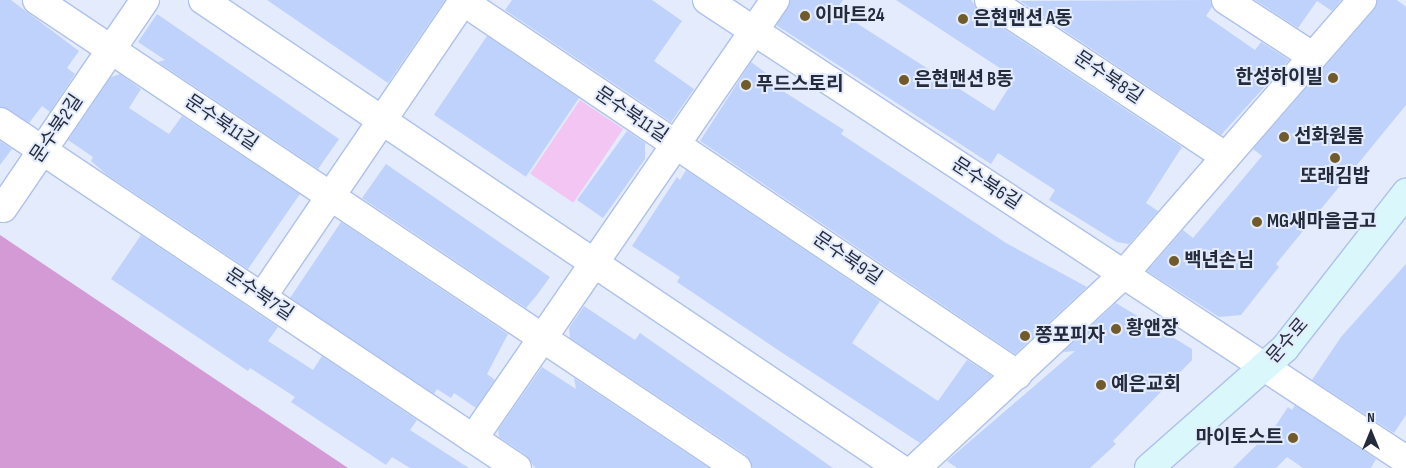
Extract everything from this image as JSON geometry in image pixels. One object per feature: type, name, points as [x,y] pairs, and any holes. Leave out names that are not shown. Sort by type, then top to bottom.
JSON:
[{"type":"street","points":[[37,0],[111,49]]},
{"type":"street","name":"문수북2길","points":[[2,208],[145,0]]},
{"type":"street","points":[[203,0],[899,468]]},
{"type":"street","name":"문수북6길","points":[[707,0],[1406,460]]},
{"type":"street","name":"문수북11길","points":[[473,439],[775,0]]},
{"type":"street","name":"문수북8길","points":[[989,0],[1226,157]]},
{"type":"street","points":[[1226,0],[1312,56]]},
{"type":"street","points":[[916,468],[1018,375],[1124,274],[1362,0]]},
{"type":"street","name":"문수북11길","points":[[262,297],[463,1],[675,144]]},
{"type":"street","name":"문수북11길","points":[[111,49],[542,338]]},
{"type":"street","name":"문수북7길","points":[[0,122],[517,468]]},
{"type":"street","name":"문수북9길","points":[[675,144],[1018,375]]},
{"type":"street","name":"문수로","points":[[1150,468],[1266,367],[1285,348],[1406,193]]},
{"type":"street","points":[[542,338],[737,468]]},
{"type":"shaded area","points":[[580,100],[623,129],[573,203],[530,174]]},
{"type":"shaded area","points":[[0,235],[348,468],[0,468]]},
{"type":"building","points":[[0,0],[11,0],[79,51],[67,68],[75,74],[50,112],[42,106],[29,123],[0,107]]},
{"type":"building","points":[[267,0],[445,0],[388,83]]},
{"type":"building","points":[[512,0],[652,0],[682,21],[654,61],[694,89],[671,122],[505,10]]},
{"type":"building","points":[[790,0],[843,0],[836,10],[994,111],[1015,78],[896,0],[971,0],[980,13],[1182,147],[1146,203],[1158,211],[1129,244],[1117,242],[1049,200],[1055,190],[998,153],[991,164],[776,25]]},
{"type":"building","points":[[1211,0],[1212,7],[1206,16],[1255,50],[1261,42],[1289,60],[1221,135],[1020,1]]},
{"type":"building","points":[[1255,0],[1341,0],[1332,11],[1317,1],[1298,28]]},
{"type":"building","points":[[1377,0],[1397,0],[1406,7],[1406,105],[1276,264],[1279,267],[1241,315],[1219,317],[1147,271],[1183,230],[1193,238],[1262,156],[1253,149],[1374,10]]},
{"type":"building","points":[[157,14],[339,139],[318,169],[158,62],[165,60],[138,42]]},
{"type":"building","points":[[487,36],[579,98],[526,177],[434,115]]},
{"type":"building","points":[[751,62],[770,76],[767,81],[844,130],[841,134],[1006,243],[1087,287],[1015,354],[700,141]]},
{"type":"building","points":[[120,74],[141,89],[129,108],[169,134],[182,116],[300,194],[248,269],[106,174],[91,161],[93,157],[68,140],[111,77]]},
{"type":"building","points":[[627,131],[645,143],[645,159],[603,218],[577,200]]},
{"type":"building","points":[[0,141],[12,149],[0,165]]},
{"type":"building","points":[[386,164],[550,277],[526,308],[362,198]]},
{"type":"building","points":[[686,170],[880,301],[852,343],[902,377],[938,401],[967,360],[992,376],[920,443],[778,350],[677,282],[680,277],[632,246],[677,177],[680,180]]},
{"type":"building","points":[[341,222],[508,334],[487,374],[495,380],[476,408],[454,393],[451,398],[437,389],[434,394],[290,298]]},
{"type":"building","points":[[141,235],[278,327],[268,341],[313,370],[322,356],[417,420],[410,430],[469,468],[410,468],[392,457],[386,465],[291,402],[295,397],[250,368],[248,371],[111,279]]},
{"type":"building","points":[[1406,264],[1406,415],[1394,433],[1312,380],[1341,337]]},
{"type":"building","points":[[1116,303],[1192,349],[1192,360],[1113,441],[1116,444],[1090,468],[957,468],[947,461],[1075,351],[1063,352]]},
{"type":"building","points":[[584,306],[635,340],[640,333],[833,468],[752,468],[746,455],[570,338],[569,328]]},
{"type":"building","points":[[542,367],[576,389],[574,378],[709,468],[535,468],[526,455],[499,437],[498,430]]},
{"type":"building","points":[[1295,405],[1376,459],[1371,468],[1303,468],[1287,457],[1276,468],[1233,468],[1274,428],[1288,407],[1292,410]]},
{"type":"place","name":"이마트24","points":[[805,16]]},
{"type":"place","name":"은현맨션 A동","points":[[963,19]]},
{"type":"place","name":"한성하이빌","points":[[1333,78]]},
{"type":"place","name":"은현맨션 B동","points":[[904,80]]},
{"type":"place","name":"푸드스토리","points":[[746,85]]},
{"type":"place","name":"선화원룸","points":[[1284,137]]},
{"type":"place","name":"또래김밥","points":[[1335,158]]},
{"type":"place","name":"MG새마을금고","points":[[1257,222]]},
{"type":"place","name":"백년손님","points":[[1174,261]]},
{"type":"place","name":"황앤장","points":[[1116,329]]},
{"type":"place","name":"쫑포피자","points":[[1025,336]]},
{"type":"place","name":"예은교회","points":[[1101,385]]},
{"type":"place","name":"마이토스트","points":[[1293,438]]}]
